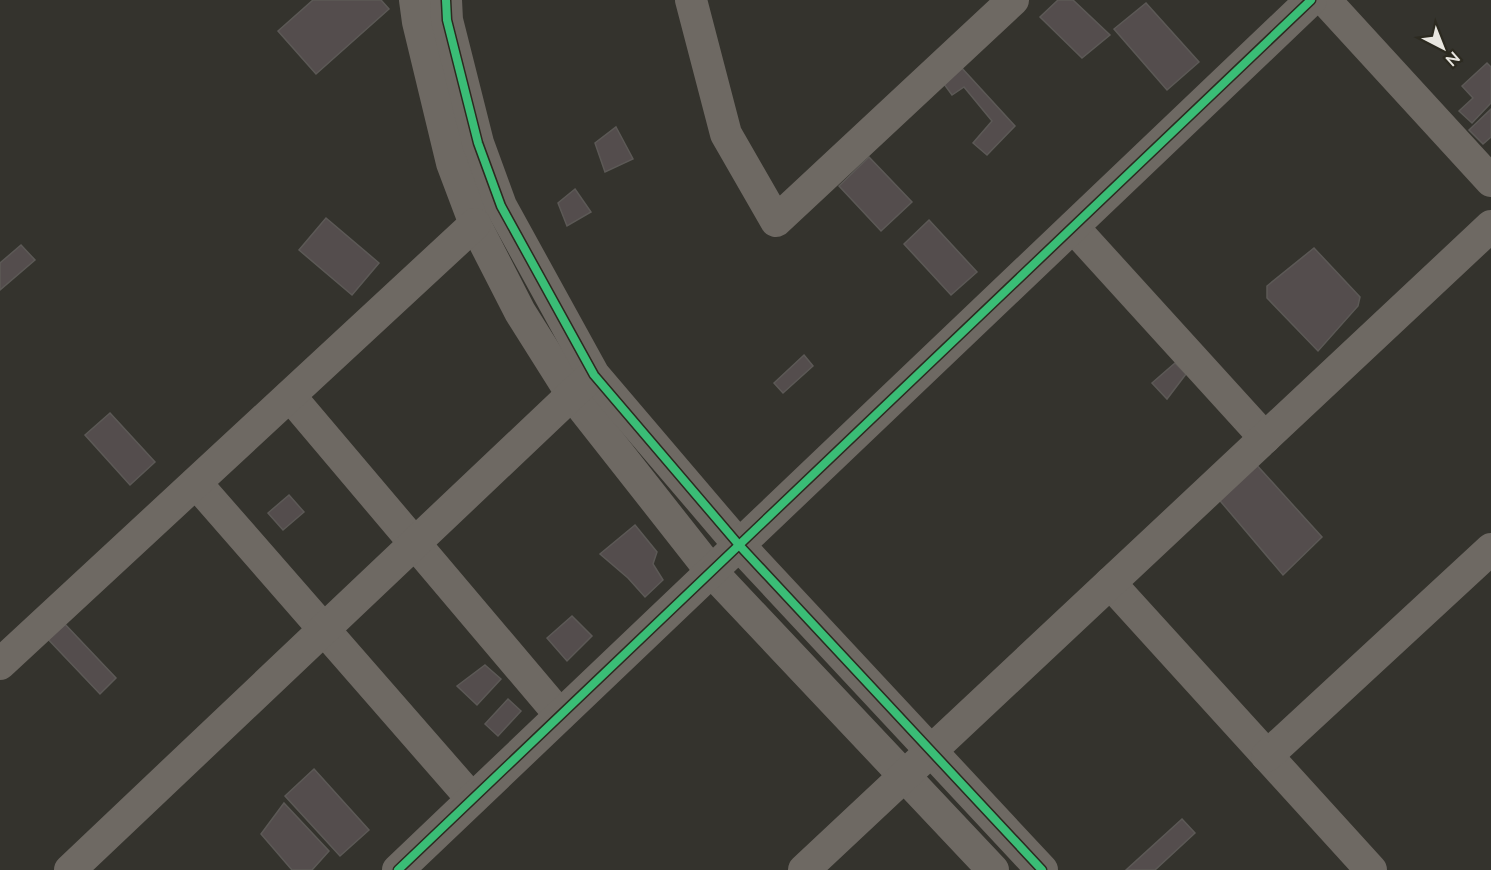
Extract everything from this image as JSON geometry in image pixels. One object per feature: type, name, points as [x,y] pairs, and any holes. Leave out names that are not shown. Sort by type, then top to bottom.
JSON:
[{"type":"street","points":[[415,0],[418,22],[452,163],[475,224],[520,312],[583,384],[739,545],[1042,870]]},
{"type":"street","points":[[446,0],[447,20],[478,143],[501,206],[583,384],[711,571],[993,870]]},
{"type":"street","points":[[698,5],[726,134],[776,221],[1013,0]]},
{"type":"street","points":[[398,870],[1311,0]]},
{"type":"street","points":[[1325,0],[1491,181]]},
{"type":"street","points":[[0,664],[475,224]]},
{"type":"street","points":[[804,870],[1491,226]]},
{"type":"street","points":[[1072,227],[1265,438]]},
{"type":"street","points":[[70,870],[583,384]]},
{"type":"street","points":[[290,396],[560,715]]},
{"type":"street","points":[[196,483],[472,799]]},
{"type":"street","points":[[1268,756],[1491,549]]},
{"type":"street","points":[[1110,583],[1371,870]]},
{"type":"building","points":[[313,0],[381,0],[389,9],[316,74],[278,31]]},
{"type":"building","points":[[1058,0],[1073,0],[1110,35],[1082,58],[1040,17]]},
{"type":"building","points":[[1146,3],[1199,62],[1167,90],[1114,29]]},
{"type":"building","points":[[1487,63],[1491,67],[1491,103],[1472,123],[1459,111],[1473,98],[1462,86]]},
{"type":"building","points":[[960,66],[1015,126],[987,155],[973,143],[992,121],[964,87],[952,95],[941,80]]},
{"type":"building","points":[[1491,109],[1491,137],[1483,144],[1469,130]]},
{"type":"building","points":[[616,127],[633,159],[605,172],[595,143]]},
{"type":"building","points":[[869,157],[912,202],[881,231],[839,186]]},
{"type":"building","points":[[575,189],[591,212],[567,226],[558,203]]},
{"type":"building","points":[[326,218],[379,263],[352,295],[299,250]]},
{"type":"building","points":[[929,220],[977,272],[951,295],[904,244]]},
{"type":"building","points":[[21,245],[35,260],[0,290],[0,263]]},
{"type":"building","points":[[1314,248],[1360,297],[1358,306],[1318,351],[1267,298],[1267,286]]},
{"type":"building","points":[[804,355],[813,366],[783,393],[774,383]]},
{"type":"building","points":[[1175,363],[1186,374],[1167,399],[1152,383]]},
{"type":"building","points":[[110,413],[155,462],[130,485],[85,435]]},
{"type":"building","points":[[1253,461],[1322,537],[1283,575],[1216,496]]},
{"type":"building","points":[[289,495],[304,512],[283,530],[268,513]]},
{"type":"building","points":[[635,525],[657,552],[653,564],[663,580],[645,597],[628,578],[600,554]]},
{"type":"building","points":[[572,616],[592,636],[567,661],[547,638]]},
{"type":"building","points":[[62,621],[116,678],[100,694],[45,636]]},
{"type":"building","points":[[485,665],[501,679],[477,705],[457,686]]},
{"type":"building","points":[[508,699],[521,711],[498,736],[485,724]]},
{"type":"building","points":[[314,769],[369,830],[340,856],[285,796]]},
{"type":"building","points":[[284,803],[329,851],[312,870],[292,870],[261,834]]},
{"type":"building","points":[[1182,819],[1195,833],[1155,870],[1126,870]]},
{"type":"cycle path","points":[[446,0],[447,20],[478,143],[501,206],[594,375],[739,545],[1042,870]]},
{"type":"cycle path","points":[[398,870],[1311,0]]}]
